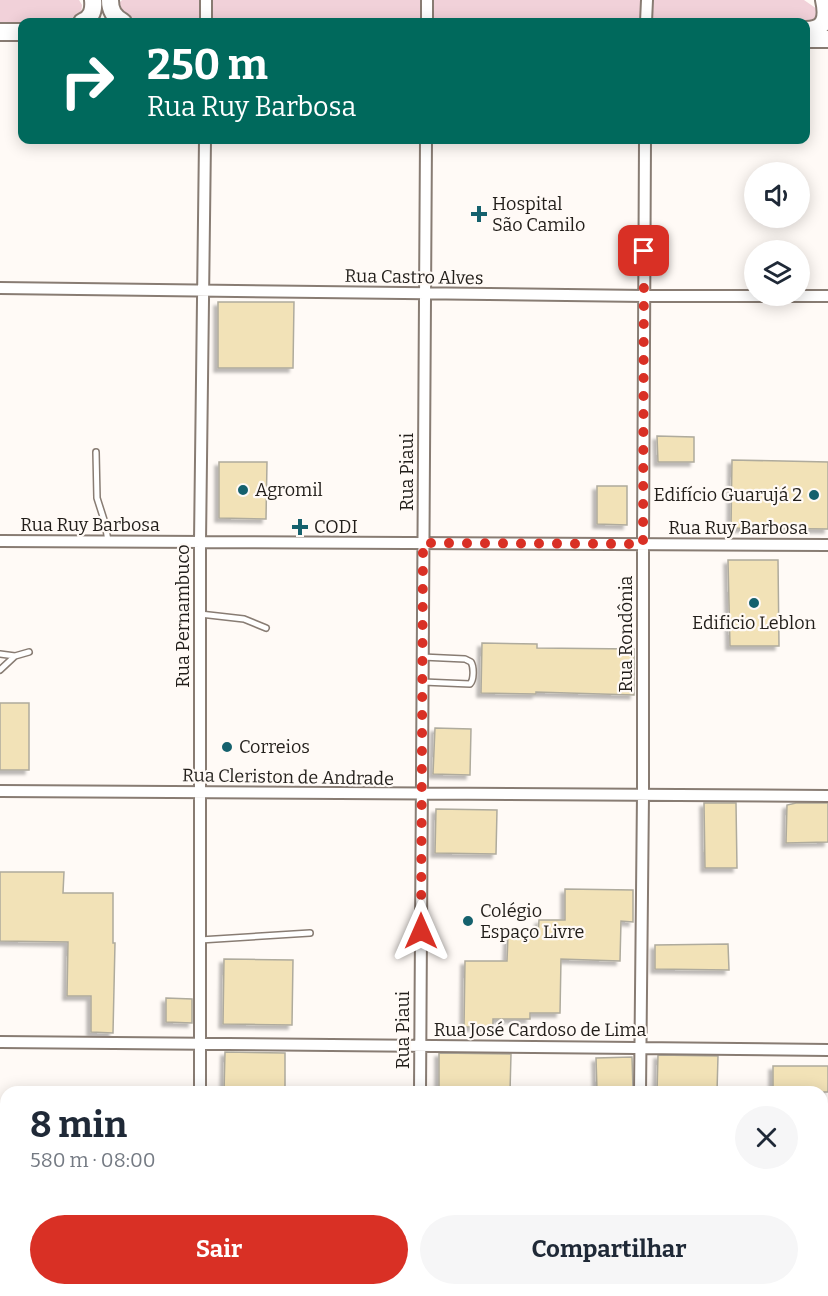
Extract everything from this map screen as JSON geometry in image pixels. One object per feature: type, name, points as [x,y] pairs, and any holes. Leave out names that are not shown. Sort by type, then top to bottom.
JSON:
[{"type":"main road","points":[[88,18],[94,8],[93,0]]},
{"type":"main road","points":[[110,0],[110,8],[115,18]]},
{"type":"main road","points":[[810,30],[824,23],[827,15],[824,0]]},
{"type":"main road","points":[[0,32],[18,32]]},
{"type":"main road","points":[[810,39],[828,39]]},
{"type":"street","points":[[206,0],[206,18]]},
{"type":"street","points":[[427,0],[427,18]]},
{"type":"street","points":[[646,18],[647,0]]},
{"type":"street","name":"Rua Pernambuco","points":[[200,1086],[200,541],[205,144]]},
{"type":"street","name":"Rua Piaui","points":[[420,1086],[426,144]]},
{"type":"street","name":"Rua Rondônia","points":[[640,1086],[645,144]]},
{"type":"street","name":"Rua Castro Alves","points":[[0,288],[424,294],[828,296]]},
{"type":"street","name":"Rua Ruy Barbosa","points":[[0,541],[828,544]]},
{"type":"street","name":"Rua Cleriston de Andrade","points":[[0,791],[828,796]]},
{"type":"street","name":"Rua José Cardoso de Lima","points":[[0,1042],[828,1050]]},
{"type":"lane","points":[[96,452],[97,498],[108,541]]},
{"type":"lane","points":[[200,614],[244,619],[266,628]]},
{"type":"lane","points":[[0,654],[15,656],[29,652]]},
{"type":"lane","points":[[0,670],[15,656]]},
{"type":"lane","points":[[422,657],[465,659],[471,662],[473,668],[470,684],[423,682]]},
{"type":"lane","points":[[200,940],[310,933]]},
{"type":"shaded area","points":[[0,0],[79,0],[82,5],[81,15],[77,18],[18,18],[18,26],[0,26]]},
{"type":"shaded area","points":[[122,0],[804,0],[817,9],[817,18],[811,27],[810,18],[122,18],[114,8]]},
{"type":"building","points":[[218,302],[294,302],[293,368],[218,368]]},
{"type":"building","points":[[657,436],[694,437],[694,462],[658,462]]},
{"type":"building","points":[[732,460],[828,462],[828,529],[731,528]]},
{"type":"building","name":"Agromil","points":[[219,462],[267,462],[266,519],[219,518]]},
{"type":"building","points":[[597,486],[627,486],[627,525],[597,524]]},
{"type":"building","name":"Edificio Leblon","points":[[728,560],[778,560],[779,646],[730,646]]},
{"type":"building","points":[[482,643],[537,644],[537,648],[634,649],[634,695],[481,693]]},
{"type":"building","points":[[0,703],[29,703],[29,770],[0,770]]},
{"type":"building","points":[[435,728],[471,729],[470,775],[433,774]]},
{"type":"building","points":[[704,803],[736,803],[737,868],[705,868]]},
{"type":"building","points":[[828,803],[828,842],[786,843],[787,805]]},
{"type":"building","points":[[436,809],[497,810],[496,854],[435,853]]},
{"type":"building","points":[[0,872],[64,872],[63,893],[113,893],[113,943],[115,943],[113,1033],[91,1032],[91,996],[67,996],[68,942],[0,941]]},
{"type":"building","points":[[565,889],[633,890],[633,922],[621,921],[620,961],[561,959],[560,1013],[530,1013],[530,1019],[493,1019],[493,1027],[464,1027],[465,961],[507,961],[508,936],[538,937],[539,920],[565,920]]},
{"type":"building","points":[[728,944],[729,970],[655,969],[655,945]]},
{"type":"building","points":[[224,959],[293,960],[292,1025],[223,1024]]},
{"type":"building","points":[[166,998],[192,999],[192,1023],[166,1022]]},
{"type":"building","points":[[225,1052],[285,1053],[285,1086],[224,1086]]},
{"type":"building","points":[[439,1053],[511,1054],[510,1086],[439,1086]]},
{"type":"building","points":[[658,1055],[718,1056],[717,1086],[657,1086]]},
{"type":"building","points":[[632,1057],[633,1086],[597,1086],[596,1058]]},
{"type":"building","points":[[773,1066],[828,1066],[828,1086],[773,1086]]},
{"type":"place","name":"Hospital São Camilo","points":[[479,214]]},
{"type":"place","name":"Agromil","points":[[243,490]]},
{"type":"place","name":"Edifício Guarujá 2","points":[[814,495]]},
{"type":"place","name":"CODI","points":[[300,527]]},
{"type":"place","name":"Edificio Leblon","points":[[754,603]]},
{"type":"place","name":"Correios","points":[[227,747]]},
{"type":"place","name":"Colégio Espaço Livre","points":[[468,921]]},
{"type":"route","points":[[421,931],[423,543],[643,544],[644,251]]}]
